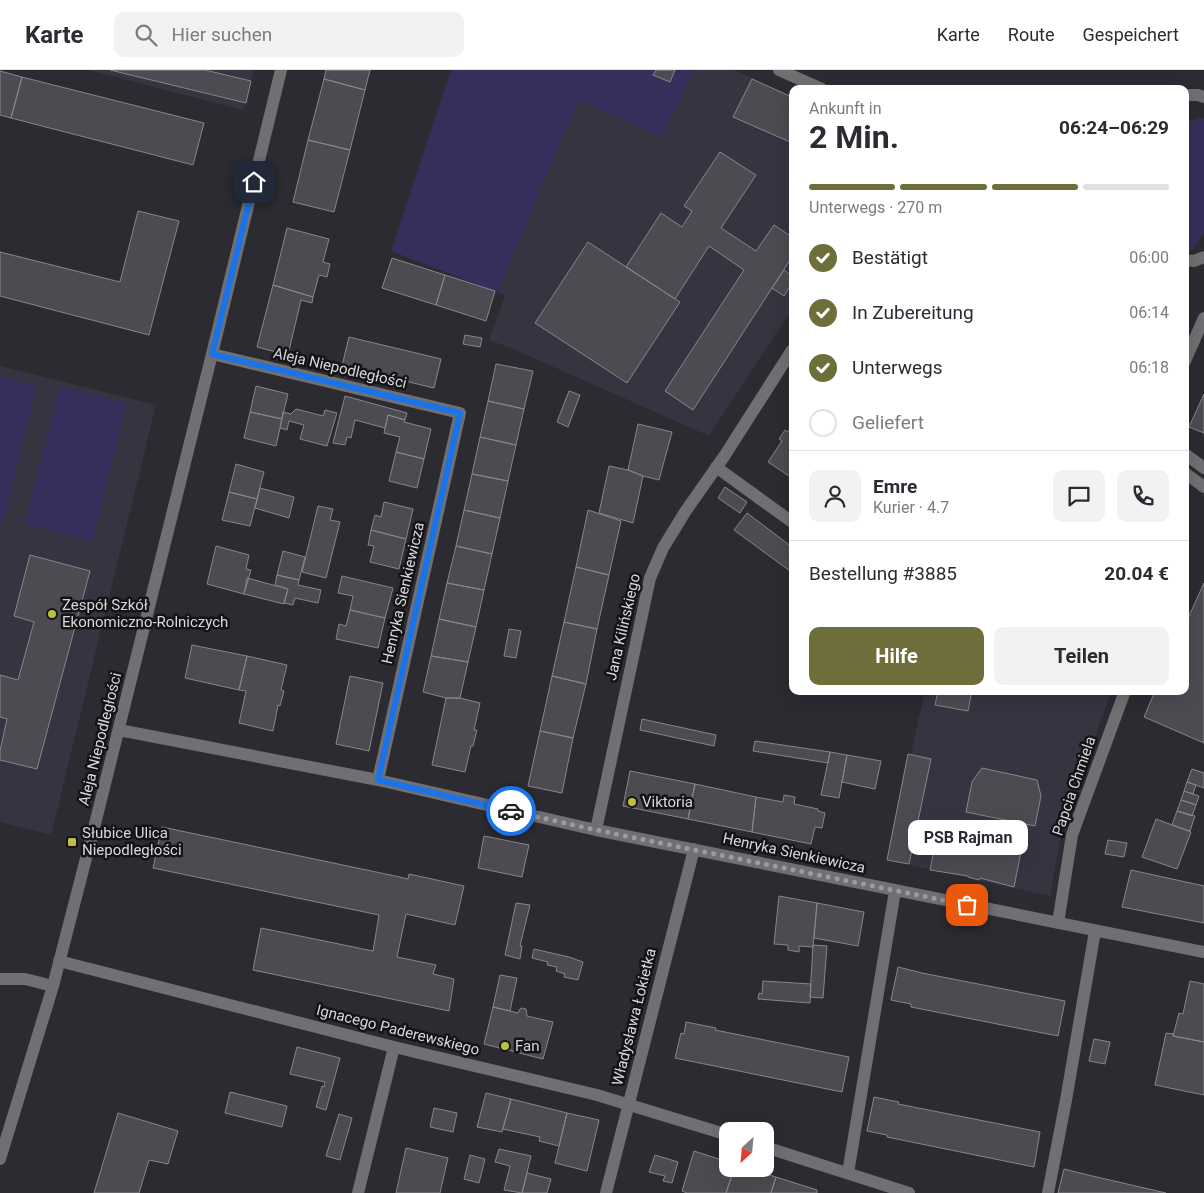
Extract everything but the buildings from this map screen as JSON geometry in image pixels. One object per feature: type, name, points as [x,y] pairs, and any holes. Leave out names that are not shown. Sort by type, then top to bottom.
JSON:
[{"type":"street","name":"Aleja Niepodległości","points":[[0,1159],[60,961],[119,730],[281,70]]},
{"type":"street","points":[[779,70],[813,85]]},
{"type":"street","points":[[1189,95],[1204,97]]},
{"type":"street","points":[[1189,260],[1194,261],[1204,257]]},
{"type":"street","points":[[1189,352],[1204,318]]},
{"type":"street","name":"Aleja Niepodległości","points":[[212,354],[460,413]]},
{"type":"street","name":"Jana Kilińskiego","points":[[596,830],[650,578],[663,548],[789,355]]},
{"type":"street","name":"Henryka Sienkiewicza","points":[[378,780],[460,413]]},
{"type":"street","points":[[1189,457],[1204,468]]},
{"type":"street","points":[[716,467],[789,520]]},
{"type":"street","points":[[1189,476],[1204,487]]},
{"type":"street","name":"Papcia Chmiela","points":[[1058,923],[1072,835],[1124,695]]},
{"type":"street","name":"Henryka Sienkiewicza","points":[[119,730],[378,780],[596,830],[1204,952]]},
{"type":"street","name":"Władysława Łokietka","points":[[606,1193],[694,849]]},
{"type":"street","points":[[848,1173],[895,891]]},
{"type":"street","points":[[1048,1193],[1095,931]]},
{"type":"street","name":"Ignacego Paderewskiego","points":[[60,961],[394,1047],[629,1104],[719,1133]]},
{"type":"street","points":[[0,979],[25,978],[53,986]]},
{"type":"street","points":[[358,1193],[394,1047]]},
{"type":"street","points":[[774,1150],[909,1193]]},
{"type":"shaded area","points":[[88,70],[254,70],[243,110]]},
{"type":"shaded area","points":[[451,70],[694,70],[662,137],[578,101],[497,292],[391,251]]},
{"type":"shaded area","points":[[694,70],[734,70],[789,96],[789,315],[709,436],[489,340],[505,295],[497,292],[578,101],[662,136]]},
{"type":"shaded area","points":[[1200,117],[1204,119],[1204,232],[1193,250],[1189,251],[1189,121]]},
{"type":"shaded area","name":"Zespół Szkół Ekonomiczno-Rolniczych","points":[[0,366],[156,405],[51,835],[0,822]]},
{"type":"shaded area","points":[[0,376],[37,386],[3,524],[0,523]]},
{"type":"shaded area","points":[[60,386],[127,403],[92,542],[25,523]]},
{"type":"shaded area","points":[[924,695],[1110,695],[1064,819],[1050,896],[887,860]]},
{"type":"way so far","points":[[511,811],[967,905]]},
{"type":"place","name":"Zespół Szkół Ekonomiczno-Rolniczych","points":[[52,614]]},
{"type":"place","name":"Viktoria","points":[[632,802]]},
{"type":"place","name":"Słubice Ulica Niepodległości","points":[[72,842]]},
{"type":"place","name":"PSB Rajman","points":[[967,905]]},
{"type":"place","name":"Fan","points":[[505,1046]]},
{"type":"route","points":[[254,182],[212,354],[460,413],[378,780],[511,811]]}]
